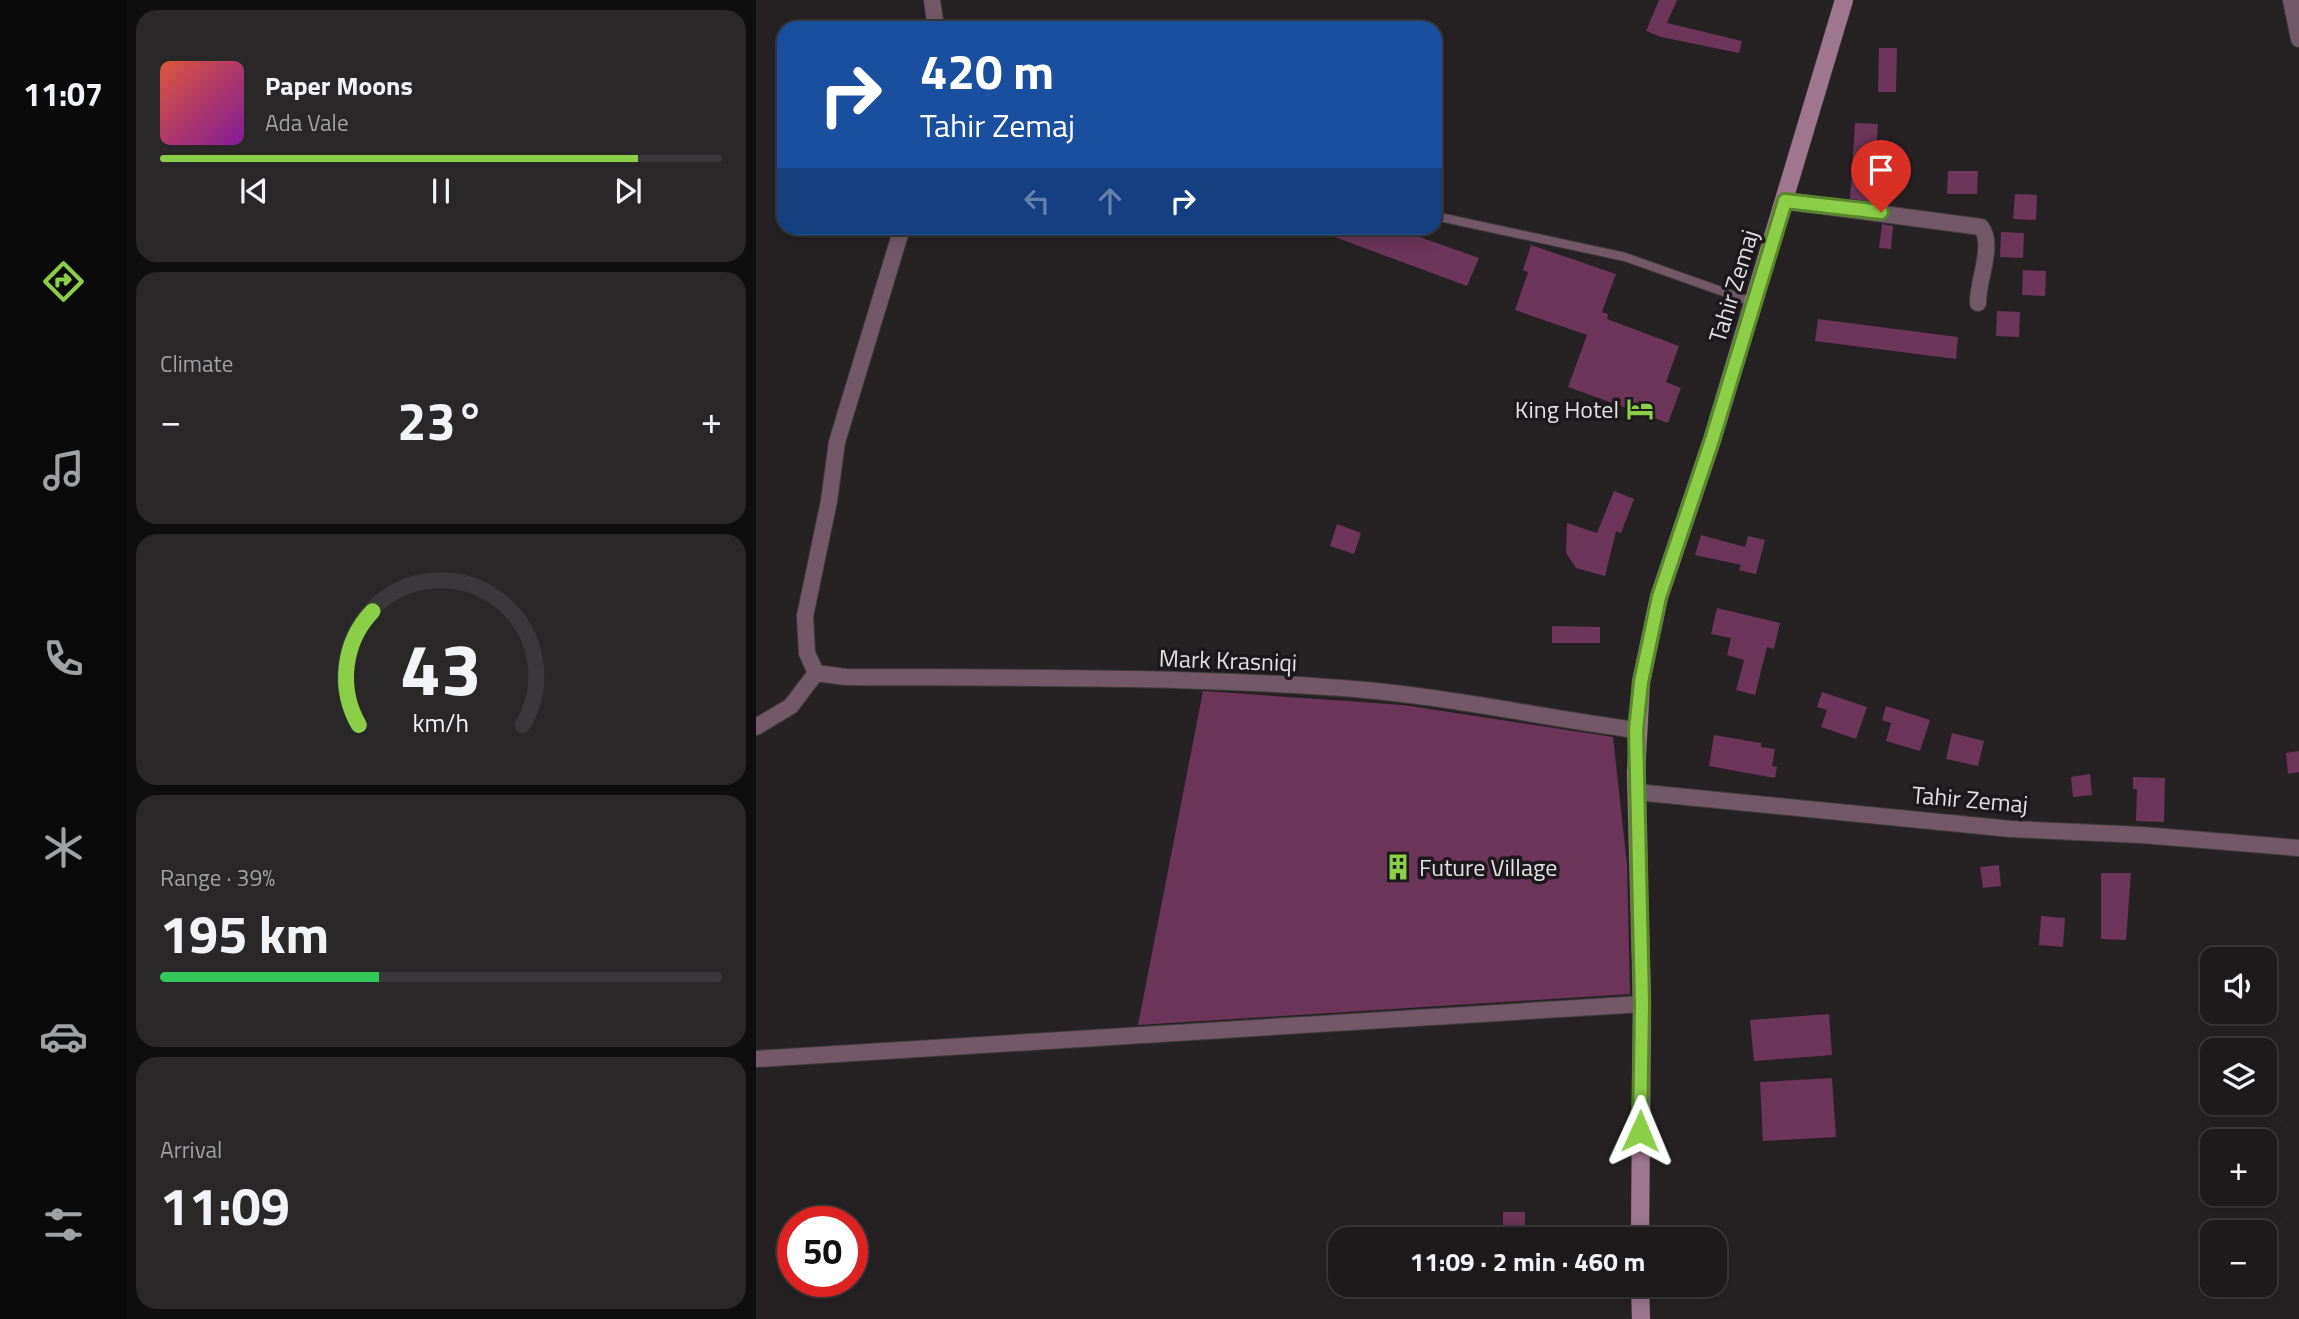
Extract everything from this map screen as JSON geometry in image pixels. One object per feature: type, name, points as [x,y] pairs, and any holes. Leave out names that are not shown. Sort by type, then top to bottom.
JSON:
[{"type":"main road","name":"Tahir Zemaj","points":[[1640,1227],[1642,1004],[1636,730],[1641,682],[1659,597],[1754,302],[1844,0]]},
{"type":"main road","points":[[1640,1297],[1641,1319]]},
{"type":"street","points":[[932,0],[935,21]]},
{"type":"street","points":[[2291,0],[2299,39]]},
{"type":"street","points":[[1785,201],[1981,227],[1987,241],[1978,303]]},
{"type":"street","points":[[756,727],[791,706],[816,673],[807,653],[805,616],[827,513],[836,442],[900,235]]},
{"type":"street","name":"Mark Krasniqi","points":[[816,673],[846,677],[1189,681],[1329,687],[1519,711],[1636,730]]},
{"type":"street","name":"Tahir Zemaj","points":[[1636,792],[2011,829],[2142,835],[2299,848]]},
{"type":"street","points":[[756,1059],[1642,1004]]},
{"type":"lane","points":[[1442,218],[1625,257],[1754,302]]},
{"type":"building","points":[[1659,0],[1677,0],[1667,23],[1742,41],[1739,53],[1661,37],[1646,31]]},
{"type":"building","points":[[1879,48],[1897,48],[1896,92],[1878,92]]},
{"type":"building","points":[[1855,123],[1878,124],[1874,186],[1884,188],[1882,203],[1850,199]]},
{"type":"building","points":[[1948,171],[1978,171],[1977,194],[1947,194]]},
{"type":"building","points":[[2015,194],[2037,195],[2036,220],[2013,219]]},
{"type":"building","points":[[1882,224],[1893,226],[1891,249],[1879,248]]},
{"type":"building","points":[[2001,232],[2024,233],[2023,258],[2000,257]]},
{"type":"building","points":[[1329,235],[1414,235],[1479,258],[1467,286]]},
{"type":"building","points":[[1531,245],[1616,274],[1602,312],[1608,314],[1607,319],[1679,346],[1666,382],[1681,388],[1668,423],[1568,387],[1587,335],[1515,310],[1528,272],[1523,270]]},
{"type":"building","points":[[2023,270],[2046,271],[2045,296],[2022,295]]},
{"type":"building","points":[[1997,311],[2020,312],[2019,337],[1996,336]]},
{"type":"building","points":[[1818,319],[1958,337],[1956,359],[1815,341]]},
{"type":"building","points":[[1614,491],[1634,499],[1621,533],[1616,531],[1605,576],[1576,568],[1566,553],[1567,523],[1597,533]]},
{"type":"building","points":[[1337,524],[1361,533],[1354,554],[1330,546]]},
{"type":"building","points":[[1701,535],[1745,547],[1748,536],[1765,540],[1756,574],[1739,570],[1741,565],[1695,555]]},
{"type":"building","points":[[1717,608],[1780,623],[1774,649],[1767,647],[1755,695],[1736,690],[1744,660],[1727,655],[1731,638],[1711,634]]},
{"type":"building","points":[[1552,626],[1600,627],[1600,643],[1552,643]]},
{"type":"building","name":"Future Village","points":[[1203,691],[1403,705],[1613,737],[1627,864],[1630,994],[1138,1025]]},
{"type":"building","points":[[1822,692],[1867,707],[1856,739],[1821,727],[1827,710],[1817,707]]},
{"type":"building","points":[[1886,706],[1930,720],[1920,751],[1886,741],[1891,723],[1882,720]]},
{"type":"building","points":[[1952,733],[1984,741],[1978,766],[1946,759]]},
{"type":"building","points":[[1714,735],[1761,743],[1761,747],[1775,749],[1772,766],[1777,767],[1775,778],[1709,766]]},
{"type":"building","points":[[2299,751],[2299,772],[2288,774],[2286,753]]},
{"type":"building","points":[[2090,774],[2092,795],[2073,797],[2071,777]]},
{"type":"building","points":[[2133,777],[2165,778],[2164,822],[2136,821],[2137,789],[2133,789]]},
{"type":"building","points":[[1999,865],[2001,886],[1983,888],[1980,867]]},
{"type":"building","points":[[2101,873],[2131,873],[2126,940],[2101,939]]},
{"type":"building","points":[[2041,916],[2065,918],[2063,947],[2039,945]]},
{"type":"building","points":[[1829,1014],[1832,1055],[1754,1061],[1750,1020]]},
{"type":"building","points":[[1832,1078],[1836,1137],[1763,1141],[1760,1082]]},
{"type":"building","points":[[1503,1212],[1525,1212],[1525,1225],[1503,1225]]},
{"type":"place","name":"King Hotel","points":[[1640,409]]},
{"type":"place","name":"Future Village","points":[[1398,867]]},
{"type":"route","points":[[1640,1131],[1642,1004],[1636,730],[1641,682],[1659,597],[1712,440],[1785,201],[1881,212]]}]
